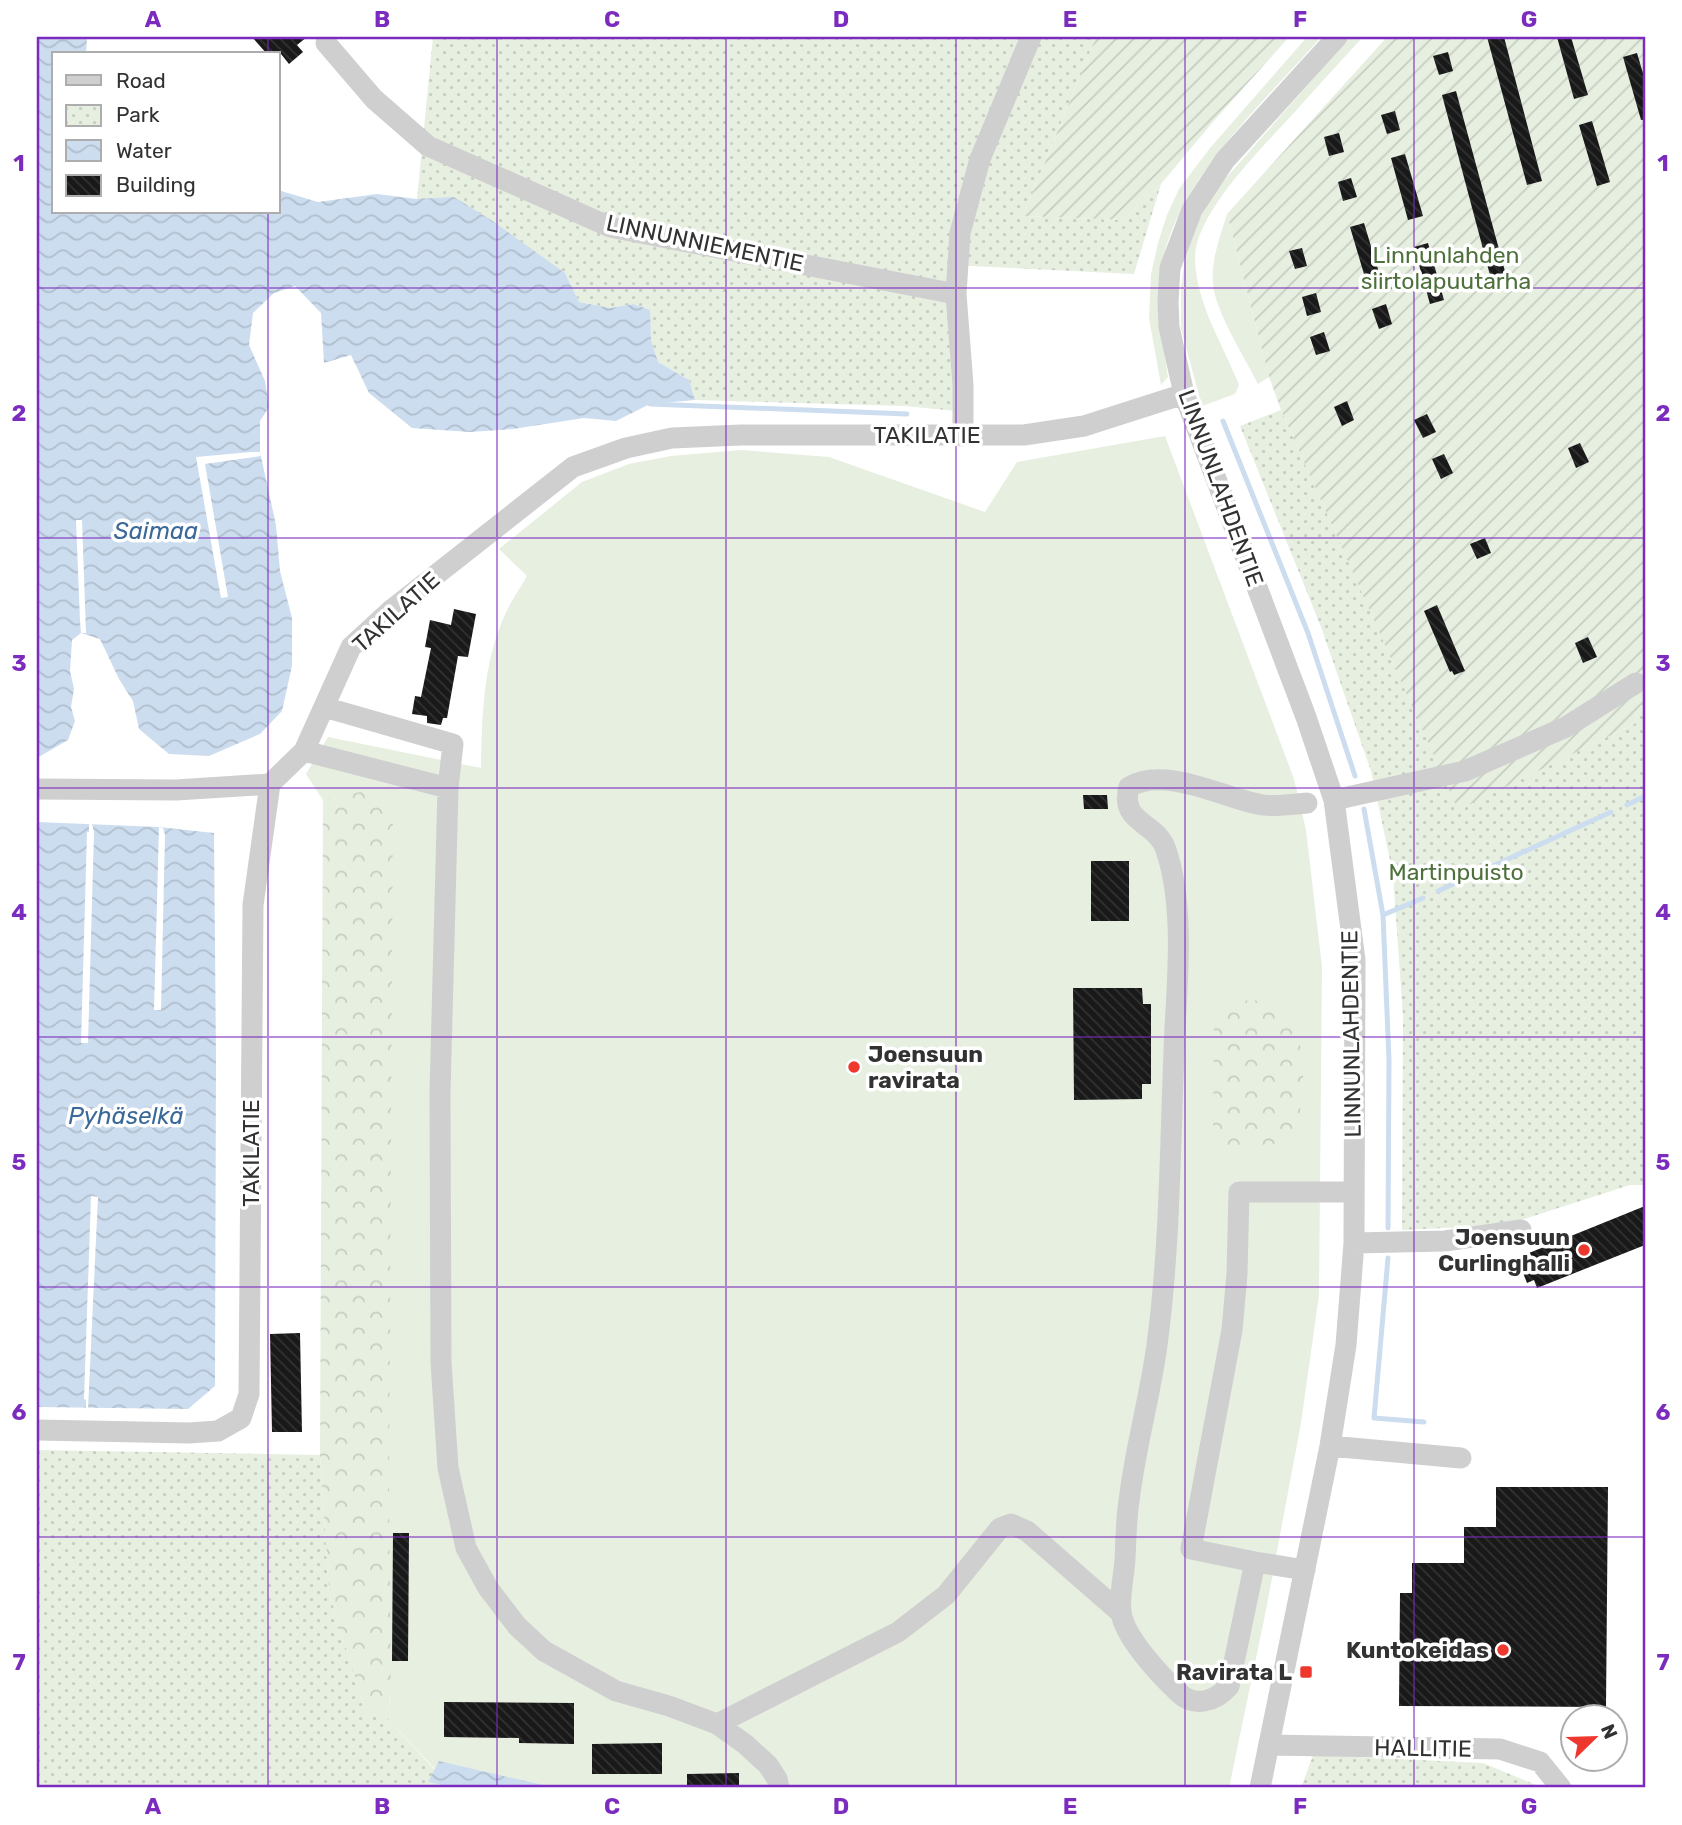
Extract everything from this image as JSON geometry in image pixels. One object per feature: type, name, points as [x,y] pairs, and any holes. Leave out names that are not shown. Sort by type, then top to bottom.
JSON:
[{"type":"street","points":[[963,436],[963,385],[956,294],[960,233],[980,159],[1031,37]]},
{"type":"street","name":"LINNUNLAHDENTIE","points":[[1260,1788],[1330,1446],[1346,1345],[1354,1242],[1355,960],[1334,800],[1306,717],[1184,394],[1169,327],[1168,301],[1170,268],[1192,210],[1225,160],[1337,37]]},
{"type":"street","name":"LINNUNNIEMENTIE","points":[[326,43],[374,99],[428,146],[610,227],[956,294]]},
{"type":"street","name":"TAKILATIE","points":[[37,1430],[208,1432],[218,1431],[241,1418],[249,1394],[253,905],[270,784],[304,751],[351,647],[390,611],[573,467],[626,448],[672,438],[754,435],[1024,435],[1084,426],[1184,394]]},
{"type":"street","points":[[1334,800],[1465,771],[1566,727],[1636,683]]},
{"type":"street","points":[[324,707],[453,744],[449,789],[440,1093],[441,1362],[448,1468],[466,1548],[488,1588],[517,1626],[544,1651],[616,1691],[717,1724],[746,1744],[768,1765],[779,1788]]},
{"type":"street","points":[[304,751],[449,789]]},
{"type":"street","points":[[1255,1562],[1229,1686],[1220,1696],[1202,1702],[1182,1696],[1144,1654],[1129,1633],[1121,1613],[1128,1501],[1157,1347],[1168,1250],[1177,991],[1177,905],[1166,847],[1154,831],[1140,822],[1129,810],[1126,798],[1129,787],[1135,783],[1166,780],[1186,782],[1266,806],[1307,803]]},
{"type":"street","points":[[37,789],[176,790],[270,784]]},
{"type":"street","points":[[1305,1570],[1191,1549],[1232,1330],[1237,1274],[1239,1192],[1353,1192]]},
{"type":"street","points":[[1354,1242],[1445,1241],[1521,1230]]},
{"type":"street","points":[[1330,1446],[1461,1458]]},
{"type":"street","points":[[717,1724],[898,1632],[946,1595],[1000,1528],[1012,1524],[1027,1531],[1121,1613]]},
{"type":"street","name":"HALLITIE","points":[[1269,1745],[1500,1749],[1539,1762],[1562,1788]]},
{"type":"green space","points":[[433,37],[1096,37],[1023,216],[1124,220],[1161,184],[1134,274],[952,265],[957,411],[905,406],[695,400],[689,380],[658,362],[651,340],[649,310],[635,304],[610,308],[579,302],[565,273],[417,199]]},
{"type":"green space","points":[[1096,37],[1289,37],[1161,184],[1124,220],[1023,216]]},
{"type":"green space","points":[[1307,37],[1321,37],[1221,150],[1198,181],[1179,214],[1166,247],[1160,281],[1168,377],[1161,385],[1149,318],[1151,274],[1167,215],[1179,189],[1210,148]]},
{"type":"green space","points":[[1350,37],[1363,37],[1231,183],[1205,223],[1197,242],[1195,260],[1200,293],[1239,385],[1235,394],[1202,406],[1181,329],[1181,287],[1187,245],[1212,194]]},
{"type":"green space","name":"Linnunlahden siirtolapuutarha","points":[[1387,37],[1645,37],[1645,694],[1634,724],[1458,810],[1281,410],[1269,377],[1227,214]]},
{"type":"green space","points":[[1227,214],[1269,377],[1258,384],[1225,321],[1215,295],[1213,266]]},
{"type":"green space","name":"Martinpuisto","points":[[1281,410],[1458,809],[1634,724],[1645,694],[1645,1185],[1630,1185],[1505,1225],[1402,1230],[1403,1016],[1393,874],[1371,771],[1321,627],[1240,426]]},
{"type":"green space","name":"Joensuun ravirata","points":[[1165,436],[1294,779],[1306,830],[1322,967],[1319,1295],[1301,1423],[1229,1788],[509,1788],[436,1770],[386,1717],[391,1696],[330,811],[306,774],[328,737],[481,768],[483,711],[491,655],[505,613],[527,576],[499,549],[582,482],[629,464],[671,456],[741,450],[829,457],[985,512],[1017,462]]},
{"type":"green space","points":[[365,791],[393,804],[389,1495],[391,1695],[386,1717],[367,1718],[329,1593],[320,1455],[323,799]]},
{"type":"green space","points":[[1234,1001],[1263,1002],[1282,1013],[1299,1041],[1303,1075],[1298,1128],[1283,1142],[1228,1154],[1213,1143],[1214,1015]]},
{"type":"green space","points":[[37,1450],[320,1455],[329,1593],[367,1717],[386,1717],[436,1771],[509,1788],[37,1788]]},
{"type":"green space","points":[[1313,1755],[1483,1763],[1543,1788],[1301,1788]]},
{"type":"water","name":"Saimaa","points":[[37,37],[87,37],[86,52],[52,52],[52,214],[280,214],[280,191],[318,202],[377,194],[417,199],[454,197],[565,273],[579,302],[610,308],[634,304],[650,310],[651,340],[658,362],[689,380],[695,400],[650,404],[616,421],[584,418],[513,429],[470,432],[412,428],[369,393],[351,355],[324,363],[321,313],[295,286],[274,293],[253,313],[249,345],[265,381],[269,407],[260,421],[260,452],[276,525],[280,571],[292,618],[292,666],[282,711],[260,734],[209,756],[169,754],[139,729],[133,701],[100,639],[81,633],[72,640],[70,671],[74,689],[71,707],[75,721],[68,740],[37,758]]},
{"type":"water","name":"Pyhäselkä","points":[[37,822],[159,827],[214,833],[215,1386],[188,1409],[37,1407]]},
{"type":"water","points":[[439,1761],[556,1788],[456,1788],[428,1782]]},
{"type":"pier","points":[[260,452],[261,456],[205,464],[228,597],[221,598],[196,457]]},
{"type":"pier","points":[[76,520],[82,520],[86,633],[81,633]]},
{"type":"pier","points":[[89,824],[92,824],[94,832],[88,1043],[81,1043],[87,832]]},
{"type":"pier","points":[[159,827],[163,828],[165,835],[161,1010],[154,1010]]},
{"type":"pier","points":[[91,1196],[98,1197],[86,1409],[84,1399]]},
{"type":"building","points":[[252,37],[307,37],[297,45],[303,52],[289,64],[280,52],[265,52]]},
{"type":"building","points":[[1487,37],[1504,37],[1542,181],[1527,185]]},
{"type":"building","points":[[1557,37],[1571,37],[1588,95],[1574,99]]},
{"type":"building","points":[[1448,52],[1453,71],[1439,75],[1433,56]]},
{"type":"building","points":[[1637,53],[1645,80],[1645,120],[1641,120],[1623,57]]},
{"type":"building","points":[[1456,91],[1506,275],[1491,279],[1442,95]]},
{"type":"building","points":[[1395,111],[1400,130],[1387,134],[1381,115]]},
{"type":"building","points":[[1592,121],[1610,182],[1597,186],[1579,125]]},
{"type":"building","points":[[1339,133],[1344,152],[1329,156],[1324,137]]},
{"type":"building","points":[[1405,154],[1423,216],[1408,220],[1391,158]]},
{"type":"building","points":[[1351,178],[1357,197],[1343,201],[1338,182]]},
{"type":"building","points":[[1364,223],[1383,286],[1369,291],[1350,227]]},
{"type":"building","points":[[1428,243],[1444,300],[1430,304],[1414,247]]},
{"type":"building","points":[[1302,248],[1307,266],[1295,269],[1289,251]]},
{"type":"building","points":[[1316,293],[1321,312],[1307,316],[1302,297]]},
{"type":"building","points":[[1386,304],[1392,324],[1379,329],[1372,309]]},
{"type":"building","points":[[1324,332],[1330,351],[1316,355],[1310,337]]},
{"type":"building","points":[[1347,401],[1354,420],[1342,426],[1334,407]]},
{"type":"building","points":[[1427,414],[1436,432],[1423,438],[1414,420]]},
{"type":"building","points":[[1580,443],[1589,462],[1576,468],[1568,448]]},
{"type":"building","points":[[1444,454],[1453,473],[1441,479],[1432,459]]},
{"type":"building","points":[[1485,538],[1491,553],[1477,559],[1470,544]]},
{"type":"building","points":[[1437,605],[1465,671],[1454,675],[1450,672],[1424,611]]},
{"type":"building","points":[[454,609],[476,614],[468,657],[458,656],[447,718],[443,718],[441,725],[427,723],[427,716],[412,714],[415,696],[421,697],[431,648],[425,647],[430,620],[451,625]]},
{"type":"building","points":[[1588,637],[1597,657],[1583,663],[1575,643]]},
{"type":"building","points":[[1083,795],[1107,795],[1108,809],[1084,809]]},
{"type":"building","points":[[1091,861],[1129,861],[1129,921],[1091,921]]},
{"type":"building","points":[[1073,988],[1142,988],[1143,1004],[1151,1004],[1151,1084],[1142,1084],[1142,1099],[1074,1100]]},
{"type":"building","name":"Joensuun Curlinghalli","points":[[1645,1206],[1645,1245],[1537,1288],[1534,1280],[1527,1283],[1520,1265],[1528,1263],[1524,1255]]},
{"type":"building","points":[[300,1333],[302,1432],[272,1432],[270,1334]]},
{"type":"building","name":"Kuntokeidas","points":[[1496,1487],[1608,1487],[1606,1702],[1560,1702],[1560,1707],[1399,1706],[1400,1593],[1412,1593],[1412,1563],[1464,1563],[1464,1527],[1496,1527]]},
{"type":"building","points":[[393,1533],[409,1533],[408,1661],[392,1661]]},
{"type":"building","points":[[444,1702],[574,1703],[574,1744],[519,1743],[519,1738],[444,1737]]},
{"type":"building","points":[[662,1743],[662,1774],[592,1774],[592,1744]]},
{"type":"building","points":[[739,1773],[739,1788],[687,1788],[687,1774]]},
{"type":"waterway","points":[[650,404],[907,414]]},
{"type":"waterway","points":[[1223,421],[1308,633],[1355,776]]},
{"type":"waterway","points":[[1627,805],[1645,796]]},
{"type":"waterway","points":[[1364,809],[1383,915],[1423,898]]},
{"type":"waterway","points":[[1438,891],[1611,812]]},
{"type":"waterway","points":[[1383,915],[1389,1060],[1388,1228]]},
{"type":"waterway","points":[[1388,1258],[1374,1418],[1424,1422]]},
{"type":"place","name":"Joensuun ravirata","points":[[854,1067]]},
{"type":"place","name":"Joensuun Curlinghalli","points":[[1584,1250]]},
{"type":"place","name":"Kuntokeidas","points":[[1503,1650]]},
{"type":"place","name":"Ravirata L","points":[[1306,1672]]}]
